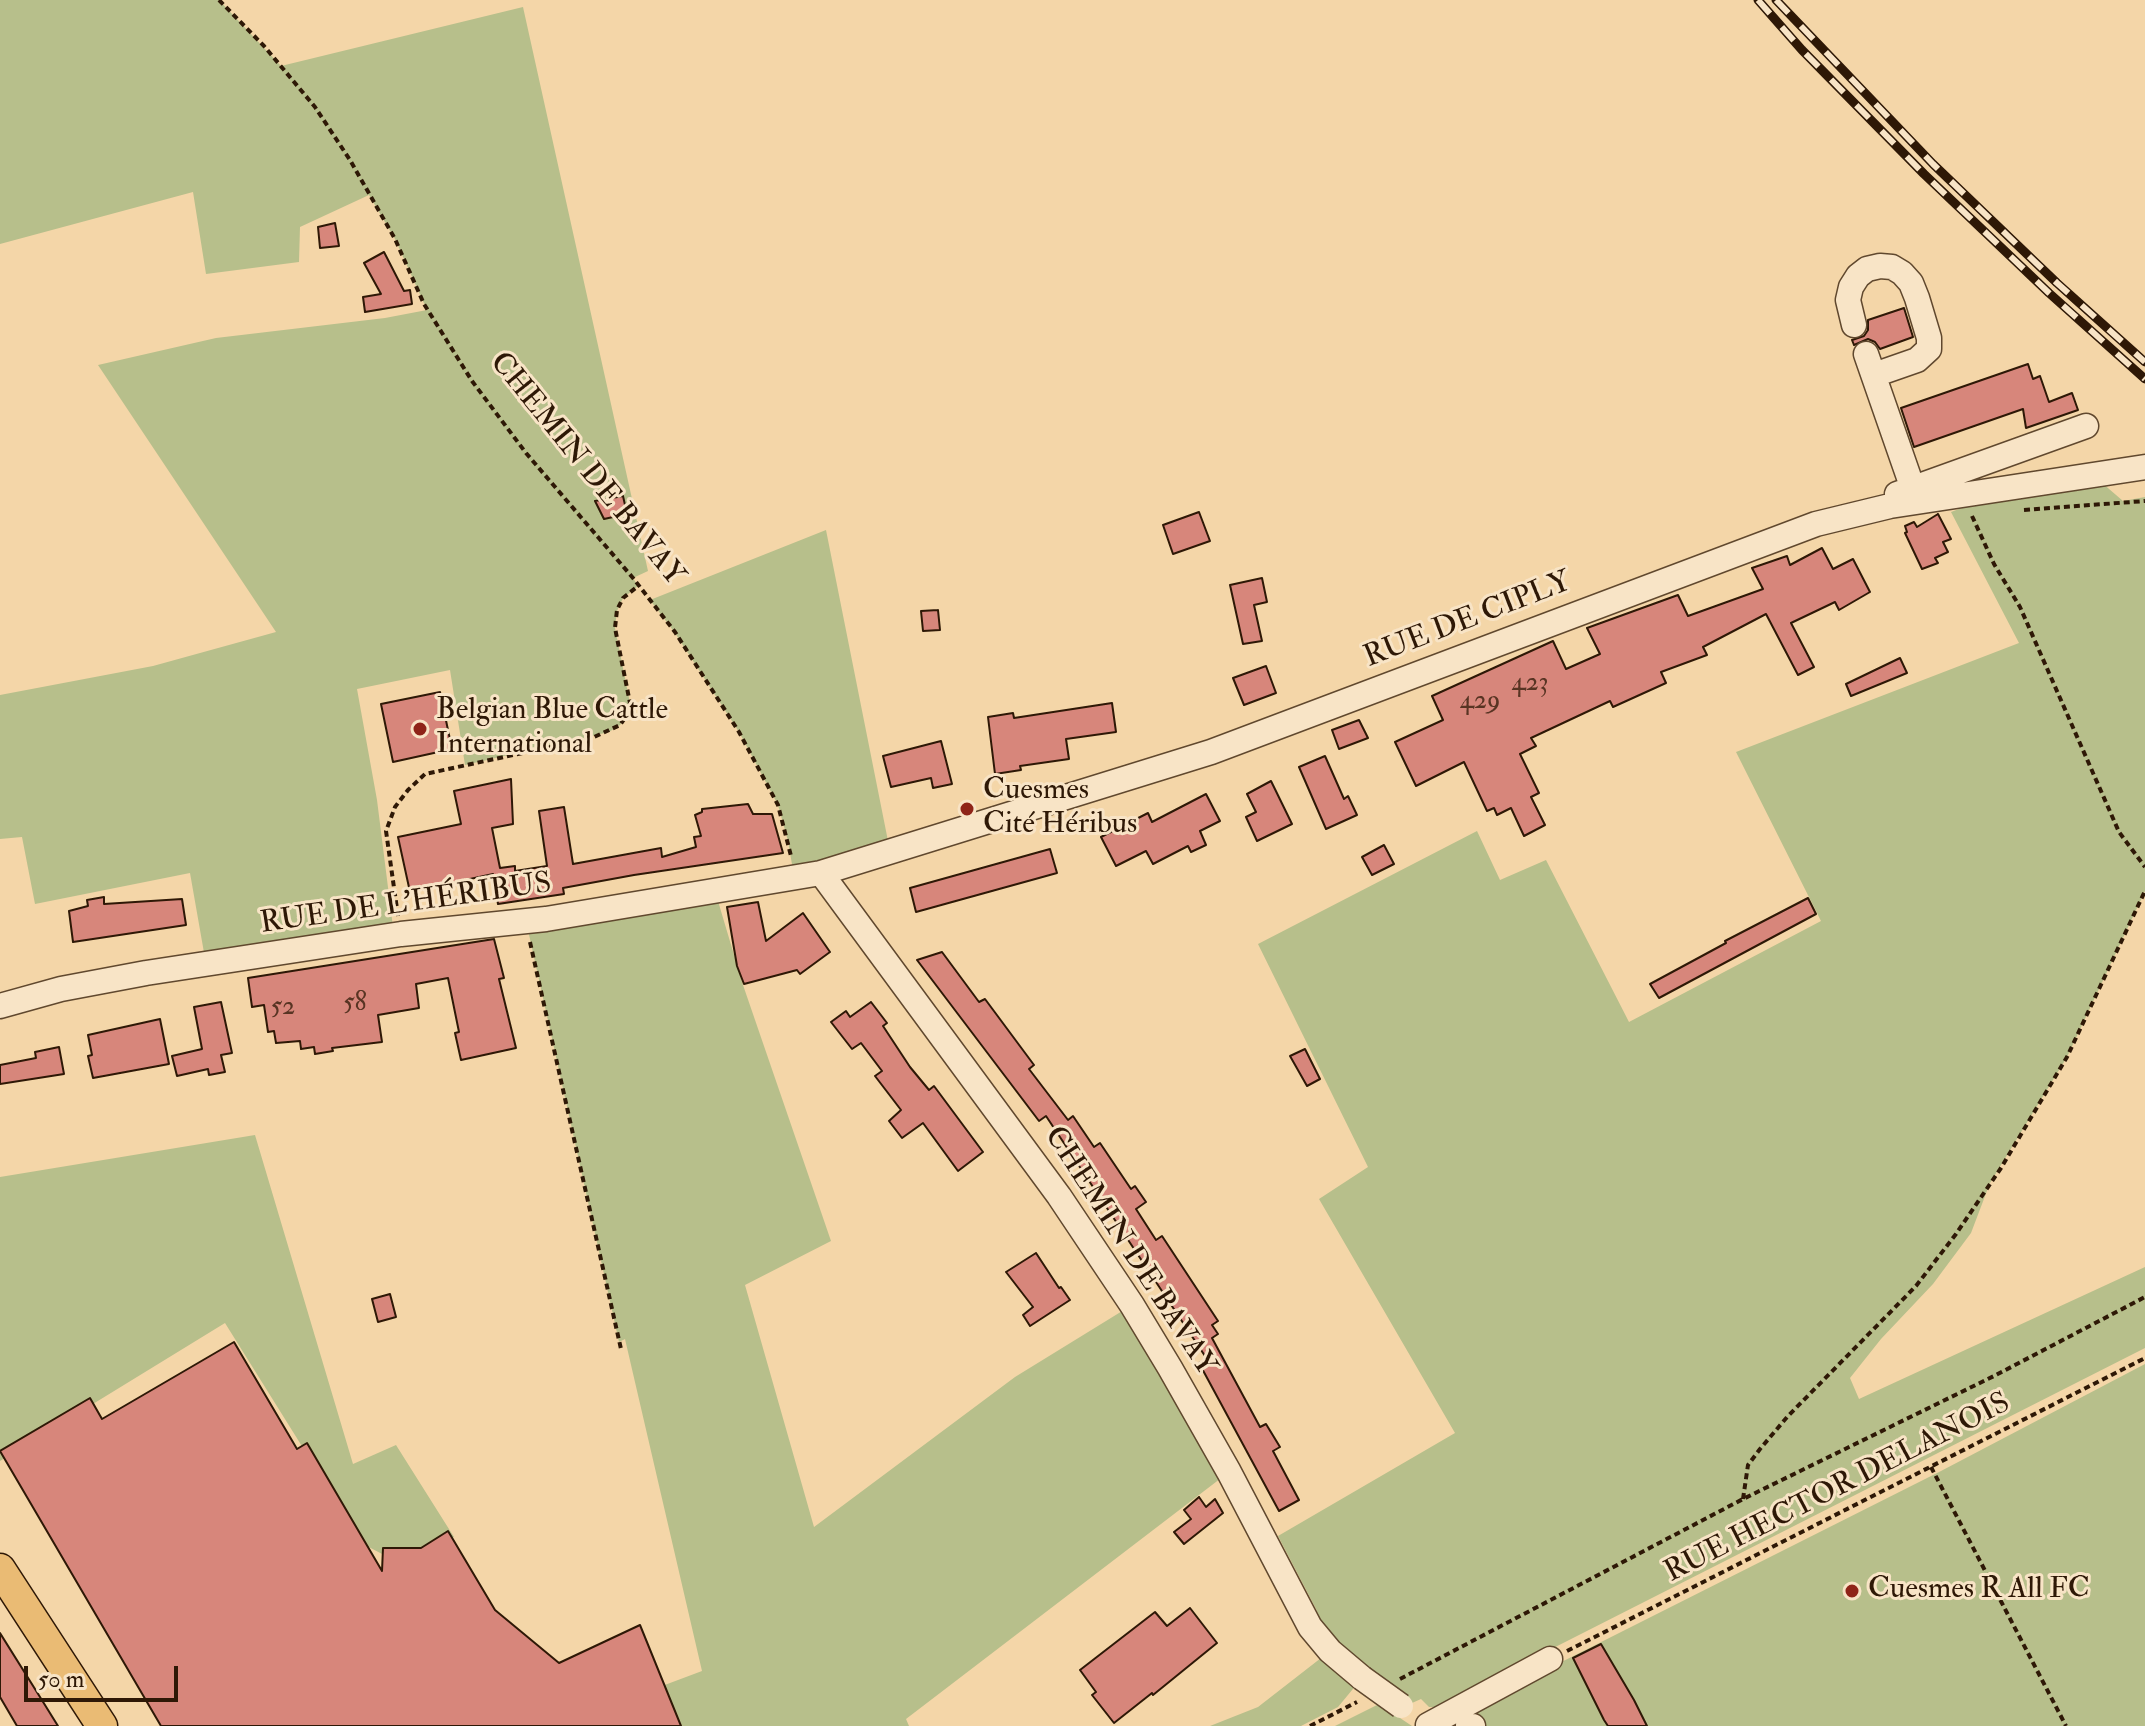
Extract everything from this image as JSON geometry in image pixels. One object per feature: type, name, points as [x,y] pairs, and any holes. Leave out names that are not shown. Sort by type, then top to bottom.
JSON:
[{"type":"main road","points":[[0,1569],[102,1726]]},
{"type":"street","points":[[1854,325],[1848,300],[1851,287],[1867,269],[1892,267],[1911,283],[1929,338],[1929,349],[1917,360],[1870,364],[1913,489]]},
{"type":"street","points":[[1816,524],[2086,426]]},
{"type":"street","name":"RUE DE CIPLY","points":[[821,873],[1211,752],[1816,524],[1890,506],[2145,467]]},
{"type":"street","name":"RUE DE L'HÉRIBUS","points":[[0,1006],[61,989],[146,973],[401,934],[558,917],[821,873]]},
{"type":"street","name":"CHEMIN DE BAVAY","points":[[821,873],[1059,1196],[1132,1305],[1229,1472],[1310,1627],[1364,1687],[1401,1706],[1428,1726]]},
{"type":"street","points":[[1428,1726],[1550,1659]]},
{"type":"path","name":"CHEMIN DE BAVAY","points":[[219,0],[264,46],[315,107],[350,160],[395,239],[424,304],[472,381],[526,453],[675,632],[739,732],[778,805],[794,876]]},
{"type":"path","points":[[2016,488],[2022,510],[2145,501]]},
{"type":"path","points":[[1967,494],[1971,515],[1994,564],[2020,607],[2119,832],[2145,867]]},
{"type":"path","points":[[401,934],[386,831],[395,807],[425,774],[592,738],[620,725],[630,703],[615,628],[617,610],[623,598],[638,586]]},
{"type":"path","points":[[1743,1499],[1748,1465],[1760,1449],[1788,1416],[1916,1286],[1996,1176],[2067,1057],[2145,891]]},
{"type":"path","points":[[526,921],[621,1349]]},
{"type":"path","points":[[1394,1682],[1743,1499],[1994,1376],[2145,1297]]},
{"type":"path","name":"RUE HECTOR DELANOIS","points":[[1550,1659],[2145,1358]]},
{"type":"path","points":[[1931,1467],[2066,1726]]},
{"type":"path","points":[[1310,1726],[1364,1687]]},
{"type":"green space","points":[[0,0],[219,0],[281,66],[523,7],[648,571],[633,578],[638,586],[623,598],[617,611],[615,628],[630,703],[620,725],[609,732],[465,765],[450,670],[357,689],[377,800],[394,935],[206,964],[190,873],[35,904],[22,837],[0,839],[0,695],[153,666],[276,632],[98,365],[216,338],[385,318],[427,310],[395,239],[369,195],[300,227],[299,262],[206,274],[193,192],[0,244]]},
{"type":"green space","points":[[2094,476],[2123,501],[2145,497],[2145,891],[2067,1057],[1990,1183],[1971,1233],[1933,1284],[1881,1339],[1850,1378],[1859,1399],[2145,1267],[2145,1348],[1437,1707],[1429,1707],[1421,1699],[1412,1703],[1375,1676],[1323,1628],[1278,1536],[1455,1433],[1319,1199],[1368,1167],[1258,944],[1477,831],[1500,880],[1546,860],[1629,1022],[1821,921],[1736,752],[2019,643],[1951,512],[2016,488]]},
{"type":"green space","points":[[826,530],[890,851],[794,876],[778,805],[739,732],[650,600]]},
{"type":"green space","points":[[715,891],[743,985],[831,1241],[745,1285],[814,1527],[1015,1377],[1132,1305],[1229,1472],[906,1719],[909,1726],[678,1726],[662,1686],[702,1671],[625,1339],[619,1342],[526,921]]},
{"type":"green space","points":[[255,1135],[353,1464],[396,1445],[454,1537],[406,1556],[384,1555],[363,1544],[225,1323],[0,1461],[0,1177]]},
{"type":"green space","name":"Cuesmes R All FC","points":[[2145,1364],[2145,1726],[1472,1726],[1474,1706],[1941,1471]]},
{"type":"green space","points":[[1330,1651],[1362,1678],[1338,1707],[1301,1726],[1210,1726],[1258,1707]]},
{"type":"green space","points":[[1379,1704],[1412,1726],[1335,1726]]},
{"type":"building","points":[[335,223],[339,246],[320,248],[318,227]]},
{"type":"building","points":[[384,252],[404,291],[410,290],[412,304],[365,312],[363,297],[381,294],[364,263]]},
{"type":"building","points":[[1904,308],[1913,337],[1880,349],[1868,339],[1854,345],[1852,340],[1864,336],[1868,330],[1868,320]]},
{"type":"building","points":[[2028,364],[2033,379],[2040,376],[2049,402],[2072,393],[2078,410],[2026,428],[2023,409],[1914,447],[1901,408]]},
{"type":"building","points":[[623,496],[627,514],[604,519],[595,501]]},
{"type":"building","points":[[1199,512],[1210,541],[1173,554],[1163,525]]},
{"type":"building","points":[[1938,514],[1951,539],[1943,542],[1948,552],[1935,558],[1938,563],[1922,569],[1905,533],[1905,526],[1914,522],[1917,527]]},
{"type":"building","points":[[1822,548],[1833,569],[1853,559],[1870,592],[1839,610],[1835,602],[1791,623],[1814,667],[1798,675],[1766,614],[1703,647],[1707,655],[1661,672],[1666,683],[1613,707],[1610,701],[1531,738],[1536,746],[1520,754],[1539,793],[1531,797],[1545,825],[1524,836],[1511,808],[1497,815],[1494,808],[1487,811],[1464,762],[1416,786],[1395,742],[1443,720],[1432,696],[1553,641],[1566,669],[1600,654],[1587,628],[1678,595],[1688,616],[1763,589],[1752,568],[1787,556],[1790,565]]},
{"type":"building","points":[[1262,578],[1267,602],[1254,605],[1262,641],[1243,644],[1230,585]]},
{"type":"building","points":[[938,610],[940,630],[923,631],[921,611]]},
{"type":"building","points":[[1900,658],[1907,673],[1851,696],[1846,684]]},
{"type":"building","points":[[1266,666],[1276,693],[1244,705],[1233,678]]},
{"type":"building","points":[[440,692],[452,749],[393,762],[381,704]]},
{"type":"building","points":[[1112,703],[1116,732],[1066,739],[1069,759],[1020,766],[1021,770],[995,774],[988,717],[1013,713],[1014,718]]},
{"type":"building","points":[[1359,720],[1368,738],[1339,749],[1332,730]]},
{"type":"building","points":[[941,741],[952,784],[933,788],[931,778],[891,787],[883,756]]},
{"type":"building","points":[[1325,756],[1344,799],[1348,796],[1357,815],[1326,829],[1299,767]]},
{"type":"building","points":[[511,779],[513,824],[492,828],[500,868],[515,866],[515,871],[547,866],[539,811],[564,807],[573,864],[661,848],[662,857],[696,847],[694,837],[701,836],[695,815],[702,809],[748,804],[753,814],[772,814],[783,853],[634,875],[563,888],[564,894],[498,904],[493,874],[410,892],[398,837],[461,824],[454,791]]},
{"type":"building","points":[[1271,781],[1292,824],[1257,841],[1246,817],[1256,812],[1247,794]]},
{"type":"building","points":[[1206,794],[1220,821],[1200,831],[1206,845],[1191,852],[1188,846],[1153,864],[1146,851],[1116,866],[1101,837],[1148,813],[1152,822]]},
{"type":"building","points":[[1384,845],[1394,864],[1372,875],[1362,857]]},
{"type":"building","points":[[1050,849],[1057,873],[916,912],[910,888]]},
{"type":"building","points":[[104,897],[104,904],[182,899],[186,925],[73,942],[69,911],[88,906],[87,900]]},
{"type":"building","points":[[1808,898],[1816,914],[1659,998],[1650,984],[1725,941]]},
{"type":"building","points":[[758,902],[766,941],[803,913],[830,952],[800,974],[797,970],[744,984],[737,966],[727,907]]},
{"type":"building","points":[[494,939],[504,978],[499,979],[516,1048],[461,1060],[455,1033],[459,1032],[448,978],[416,984],[419,1008],[378,1015],[382,1042],[332,1048],[333,1051],[315,1054],[314,1047],[301,1049],[300,1041],[276,1043],[274,1031],[268,1032],[264,1005],[252,1007],[248,978]]},
{"type":"building","points":[[942,952],[979,1002],[985,999],[1034,1065],[1029,1069],[1068,1120],[1073,1116],[1094,1147],[1100,1143],[1131,1189],[1135,1186],[1146,1202],[1136,1209],[1156,1240],[1162,1236],[1218,1321],[1212,1325],[1218,1334],[1212,1338],[1260,1427],[1266,1424],[1280,1447],[1273,1451],[1299,1500],[1279,1511],[1199,1363],[1207,1359],[1046,1116],[1039,1121],[917,960]]},
{"type":"building","points":[[221,1002],[232,1053],[221,1055],[225,1072],[209,1075],[208,1069],[177,1076],[172,1056],[202,1049],[194,1007]]},
{"type":"building","points":[[871,1002],[887,1023],[883,1026],[910,1067],[929,1090],[934,1086],[983,1152],[958,1171],[923,1123],[902,1138],[889,1121],[901,1110],[875,1076],[882,1071],[861,1043],[852,1049],[831,1022],[846,1011],[850,1017]]},
{"type":"building","points":[[160,1019],[169,1064],[93,1078],[88,1056],[92,1055],[88,1035]]},
{"type":"building","points":[[59,1047],[64,1074],[0,1084],[0,1065],[36,1058],[35,1052]]},
{"type":"building","points":[[1305,1049],[1320,1079],[1307,1086],[1290,1056]]},
{"type":"building","points":[[1036,1253],[1070,1300],[1030,1326],[1023,1315],[1033,1307],[1006,1272]]},
{"type":"building","points":[[390,1294],[396,1317],[378,1322],[372,1299]]},
{"type":"building","points":[[234,1342],[297,1449],[307,1443],[382,1571],[383,1548],[421,1548],[448,1531],[495,1610],[559,1663],[640,1625],[681,1726],[161,1726],[0,1451],[90,1398],[102,1419]]},
{"type":"building","points":[[1199,1497],[1206,1507],[1215,1499],[1223,1513],[1184,1544],[1174,1532],[1191,1519],[1184,1510]]},
{"type":"building","points":[[1190,1608],[1217,1643],[1114,1723],[1092,1695],[1096,1692],[1080,1670],[1155,1612],[1167,1626]]},
{"type":"building","points":[[0,1633],[58,1726],[17,1726],[0,1697]]},
{"type":"building","points":[[1601,1644],[1647,1726],[1608,1726],[1604,1720],[1573,1658]]},
{"type":"railway","points":[[1758,0],[1802,50],[1924,174],[2145,379]]},
{"type":"railway","points":[[1776,0],[1933,164],[2145,362]]},
{"type":"place","name":"Belgian Blue Cattle International","points":[[420,729]]},
{"type":"place","name":"Cuesmes Cité Héribus","points":[[967,809]]},
{"type":"place","name":"Cuesmes R All FC","points":[[1852,1591]]}]
